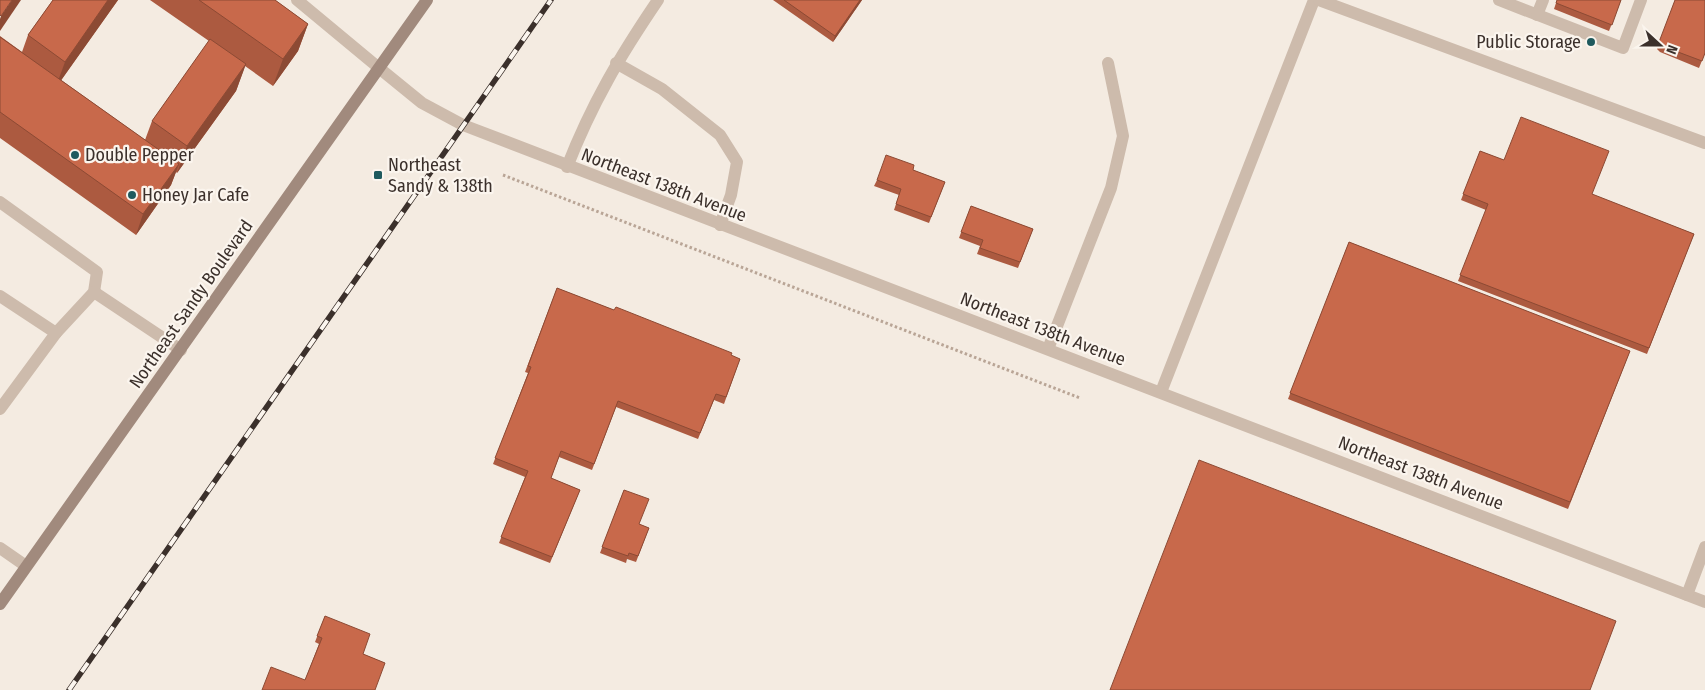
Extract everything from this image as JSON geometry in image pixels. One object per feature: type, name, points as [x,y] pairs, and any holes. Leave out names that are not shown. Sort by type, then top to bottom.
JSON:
[{"type":"main road","name":"Northeast Sandy Boulevard","points":[[0,604],[427,0]]},
{"type":"street","name":"Northeast 138th Avenue","points":[[297,0],[422,103],[463,125],[567,167],[1161,392],[1705,602]]},
{"type":"street","points":[[567,167],[584,124],[616,63],[658,0]]},
{"type":"street","points":[[1161,392],[1314,0]]},
{"type":"street","points":[[1319,0],[1705,143]]},
{"type":"street","points":[[1499,0],[1623,48],[1641,0]]},
{"type":"street","points":[[1537,15],[1543,0]]},
{"type":"street","points":[[616,63],[662,89],[720,135],[736,162],[731,195],[720,225]]},
{"type":"street","points":[[1048,349],[1111,188],[1122,136],[1108,63]]},
{"type":"street","points":[[0,202],[97,272],[94,292],[56,333],[0,409]]},
{"type":"street","points":[[94,292],[181,350]]},
{"type":"street","points":[[0,296],[56,333]]},
{"type":"street","points":[[1687,595],[1705,547]]},
{"type":"street","points":[[0,548],[26,566]]},
{"type":"path","points":[[503,175],[1080,398]]},
{"type":"building","points":[[0,0],[12,0],[1,16],[0,15]]},
{"type":"building","points":[[53,0],[108,0],[65,62],[28,35]]},
{"type":"building","points":[[199,0],[275,0],[308,24],[283,59]]},
{"type":"building","points":[[784,0],[860,0],[835,36]]},
{"type":"building","points":[[1557,0],[1621,0],[1612,25],[1556,3]]},
{"type":"building","points":[[1675,0],[1705,0],[1705,53],[1702,61],[1662,46],[1659,42]]},
{"type":"building","points":[[0,37],[179,164],[143,214],[0,112]]},
{"type":"building","points":[[210,39],[246,64],[187,146],[152,121]]},
{"type":"building","points":[[1521,117],[1609,151],[1592,194],[1694,234],[1649,348],[1460,275],[1488,204],[1463,194],[1480,151],[1504,160]]},
{"type":"building","points":[[886,155],[914,165],[913,170],[945,182],[931,217],[896,204],[901,189],[877,180]]},
{"type":"building","points":[[971,206],[1033,229],[1020,262],[980,248],[983,240],[961,232]]},
{"type":"building","points":[[1349,242],[1630,351],[1570,502],[1290,393]]},
{"type":"building","points":[[557,288],[614,310],[616,307],[732,353],[731,355],[740,359],[726,397],[716,394],[700,433],[618,401],[594,464],[561,451],[551,478],[580,490],[552,557],[501,537],[528,471],[495,458],[531,367],[528,366]]},
{"type":"building","points":[[1199,460],[1616,621],[1590,690],[1110,690]]},
{"type":"building","points":[[624,490],[649,499],[639,524],[649,528],[638,556],[629,553],[628,556],[602,547]]},
{"type":"building","points":[[325,616],[370,634],[363,654],[385,663],[375,690],[262,690],[271,667],[305,680],[322,638],[317,636]]},
{"type":"railway","points":[[69,690],[551,0]]},
{"type":"place","name":"Public Storage","points":[[1591,42]]},
{"type":"place","name":"Double Pepper","points":[[75,155]]},
{"type":"place","name":"Northeast Sandy & 138th","points":[[378,175]]},
{"type":"place","name":"Honey Jar Cafe","points":[[132,195]]}]
